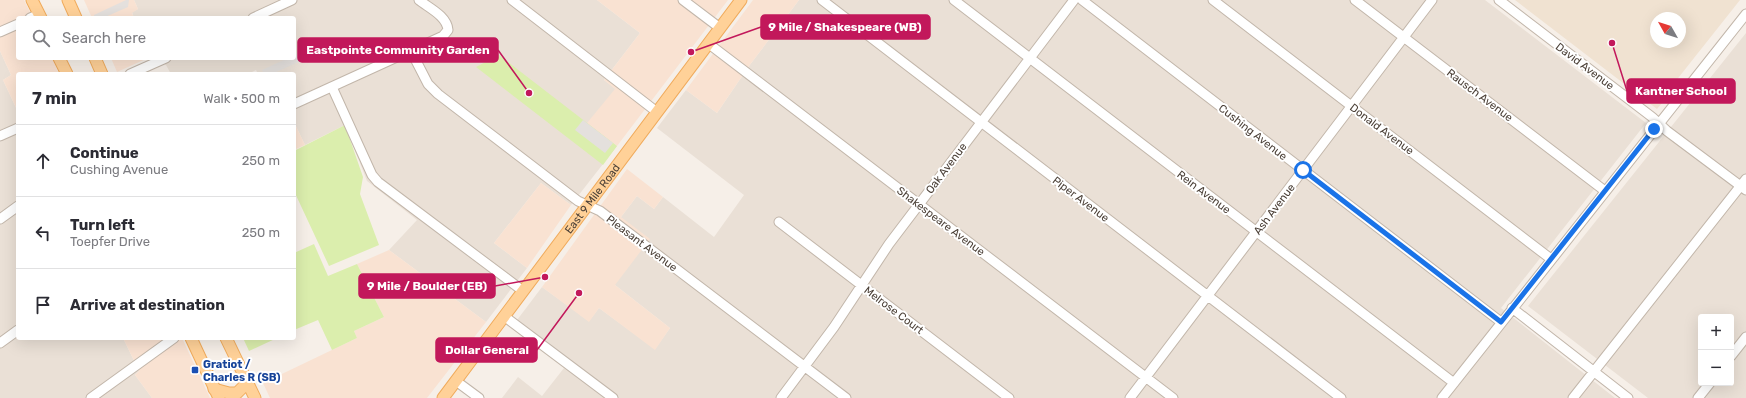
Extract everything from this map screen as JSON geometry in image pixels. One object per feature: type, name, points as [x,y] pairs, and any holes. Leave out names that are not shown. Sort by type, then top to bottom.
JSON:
[{"type":"main road","points":[[32,0],[36,16]]},
{"type":"main road","points":[[68,0],[75,16]]},
{"type":"main road","name":"East 9 Mile Road","points":[[443,398],[741,0]]},
{"type":"main road","points":[[60,60],[66,72]]},
{"type":"main road","points":[[96,60],[101,72]]},
{"type":"main road","points":[[192,340],[217,393],[236,393],[247,383]]},
{"type":"main road","points":[[227,340],[255,398]]},
{"type":"street","points":[[257,16],[292,0]]},
{"type":"street","points":[[296,103],[442,36],[448,30],[448,23],[419,0]]},
{"type":"street","points":[[512,0],[657,112]]},
{"type":"street","points":[[683,0],[720,28]]},
{"type":"street","name":"Piper Avenue","points":[[822,0],[1341,398]]},
{"type":"street","name":"Rein Avenue","points":[[954,0],[1454,383]]},
{"type":"street","name":"Oak Avenue","points":[[780,398],[805,367],[862,286],[889,244],[1074,0]]},
{"type":"street","name":"Cushing Avenue","points":[[1082,0],[1501,322]]},
{"type":"street","name":"Donald Avenue","points":[[1213,0],[1551,259]]},
{"type":"street","name":"Rausch Avenue","points":[[1355,0],[1605,190]]},
{"type":"street","name":"Ash Avenue","points":[[1130,398],[1432,0]]},
{"type":"street","name":"David Avenue","points":[[1499,0],[1659,123],[1667,132],[1744,185]]},
{"type":"street","points":[[1442,398],[1605,190],[1746,14]]},
{"type":"street","points":[[0,32],[16,25]]},
{"type":"street","name":"Shakespeare Avenue","points":[[709,44],[1173,398]]},
{"type":"street","name":"Pleasant Avenue","points":[[411,51],[432,89],[578,201],[600,211],[846,398]]},
{"type":"street","points":[[134,72],[162,60]]},
{"type":"street","points":[[332,87],[372,174],[378,182],[523,291]]},
{"type":"street","points":[[0,136],[16,129]]},
{"type":"street","points":[[1573,398],[1744,185]]},
{"type":"street","points":[[0,219],[16,207]]},
{"type":"street","name":"Melrose Court","points":[[780,222],[1009,398]]},
{"type":"street","points":[[1512,308],[1628,398]]},
{"type":"street","points":[[504,316],[613,398]]},
{"type":"street","points":[[0,343],[16,331]]},
{"type":"street","points":[[1734,352],[1746,338]]},
{"type":"street","points":[[91,398],[171,340]]},
{"type":"street","points":[[456,381],[479,398]]},
{"type":"street","points":[[1698,398],[1708,386]]},
{"type":"shaded area","points":[[0,0],[24,0],[32,16],[16,16],[16,60],[53,60],[58,72],[16,72],[16,108],[3,80],[11,75],[0,51]]},
{"type":"shaded area","points":[[84,0],[134,0],[138,9],[132,13],[133,16],[91,16]]},
{"type":"shaded area","points":[[129,0],[128,7],[108,16],[94,15]]},
{"type":"shaded area","points":[[134,0],[597,0],[640,33],[604,80],[616,89],[588,123],[617,146],[571,205],[541,183],[494,243],[527,268],[486,322],[389,250],[417,220],[367,181],[345,125],[305,145],[296,126],[296,72],[257,72],[256,70],[252,72],[170,72],[166,65],[158,60],[296,60],[296,16],[133,16],[132,12],[138,9]]},
{"type":"shaded area","points":[[597,0],[728,0],[617,146],[587,123],[615,89],[604,80],[640,33]]},
{"type":"shaded area","points":[[753,0],[799,0],[749,66],[717,113],[686,90]]},
{"type":"shaded area","points":[[799,0],[1485,0],[1646,123],[1501,308],[1615,398],[502,398],[518,377],[542,396],[564,368],[511,328],[542,287],[589,321],[599,308],[655,349],[670,328],[615,285],[621,217],[637,196],[654,209],[663,197],[714,237],[744,195],[657,128],[686,90],[717,113],[749,66]]},
{"type":"shaded area","points":[[1515,0],[1740,0],[1675,82],[1672,91],[1657,109]]},
{"type":"shaded area","points":[[1746,33],[1746,398],[1648,398],[1528,306]]},
{"type":"shaded area","points":[[326,41],[329,48],[276,72],[263,72],[262,70],[284,60],[296,60],[296,54]]},
{"type":"shaded area","points":[[0,51],[11,75],[3,80],[16,108],[16,340],[124,340],[139,371],[135,375],[152,398],[0,398]]},
{"type":"shaded area","points":[[112,60],[144,60],[117,72]]},
{"type":"shaded area","points":[[583,120],[613,143],[605,153],[575,130]]},
{"type":"shaded area","points":[[296,126],[305,145],[296,149]]},
{"type":"shaded area","points":[[627,169],[663,197],[654,209],[637,196],[621,217],[650,239],[615,285],[670,328],[655,350],[599,308],[589,322],[542,287]]},
{"type":"shaded area","points":[[541,183],[571,205],[527,268],[494,243]]},
{"type":"shaded area","points":[[389,250],[486,322],[427,398],[270,398],[263,383],[357,338],[354,331],[384,317],[357,264]]},
{"type":"shaded area","points":[[124,340],[183,340],[210,398],[152,398],[135,375],[139,371]]},
{"type":"green space","points":[[499,55],[617,146],[603,165],[476,67]]},
{"type":"green space","points":[[345,125],[363,177],[360,194],[379,245],[329,266],[296,195],[296,150]]},
{"type":"green space","points":[[314,244],[328,276],[357,264],[384,317],[354,331],[357,338],[332,350],[318,320],[296,329],[296,252]]},
{"type":"green space","points":[[244,340],[273,340],[249,351]]},
{"type":"place","name":"Kantner School","points":[[1612,43]]},
{"type":"place","name":"9 Mile / Shakespeare (WB)","points":[[691,52]]},
{"type":"place","name":"Eastpointe Community Garden","points":[[529,93]]},
{"type":"place","name":"9 Mile / Boulder (EB)","points":[[545,277]]},
{"type":"place","name":"Dollar General","points":[[579,293]]},
{"type":"place","name":"Gratiot / Charles R (SB)","points":[[195,370]]},
{"type":"route","points":[[1303,170],[1501,322],[1654,129]]}]
